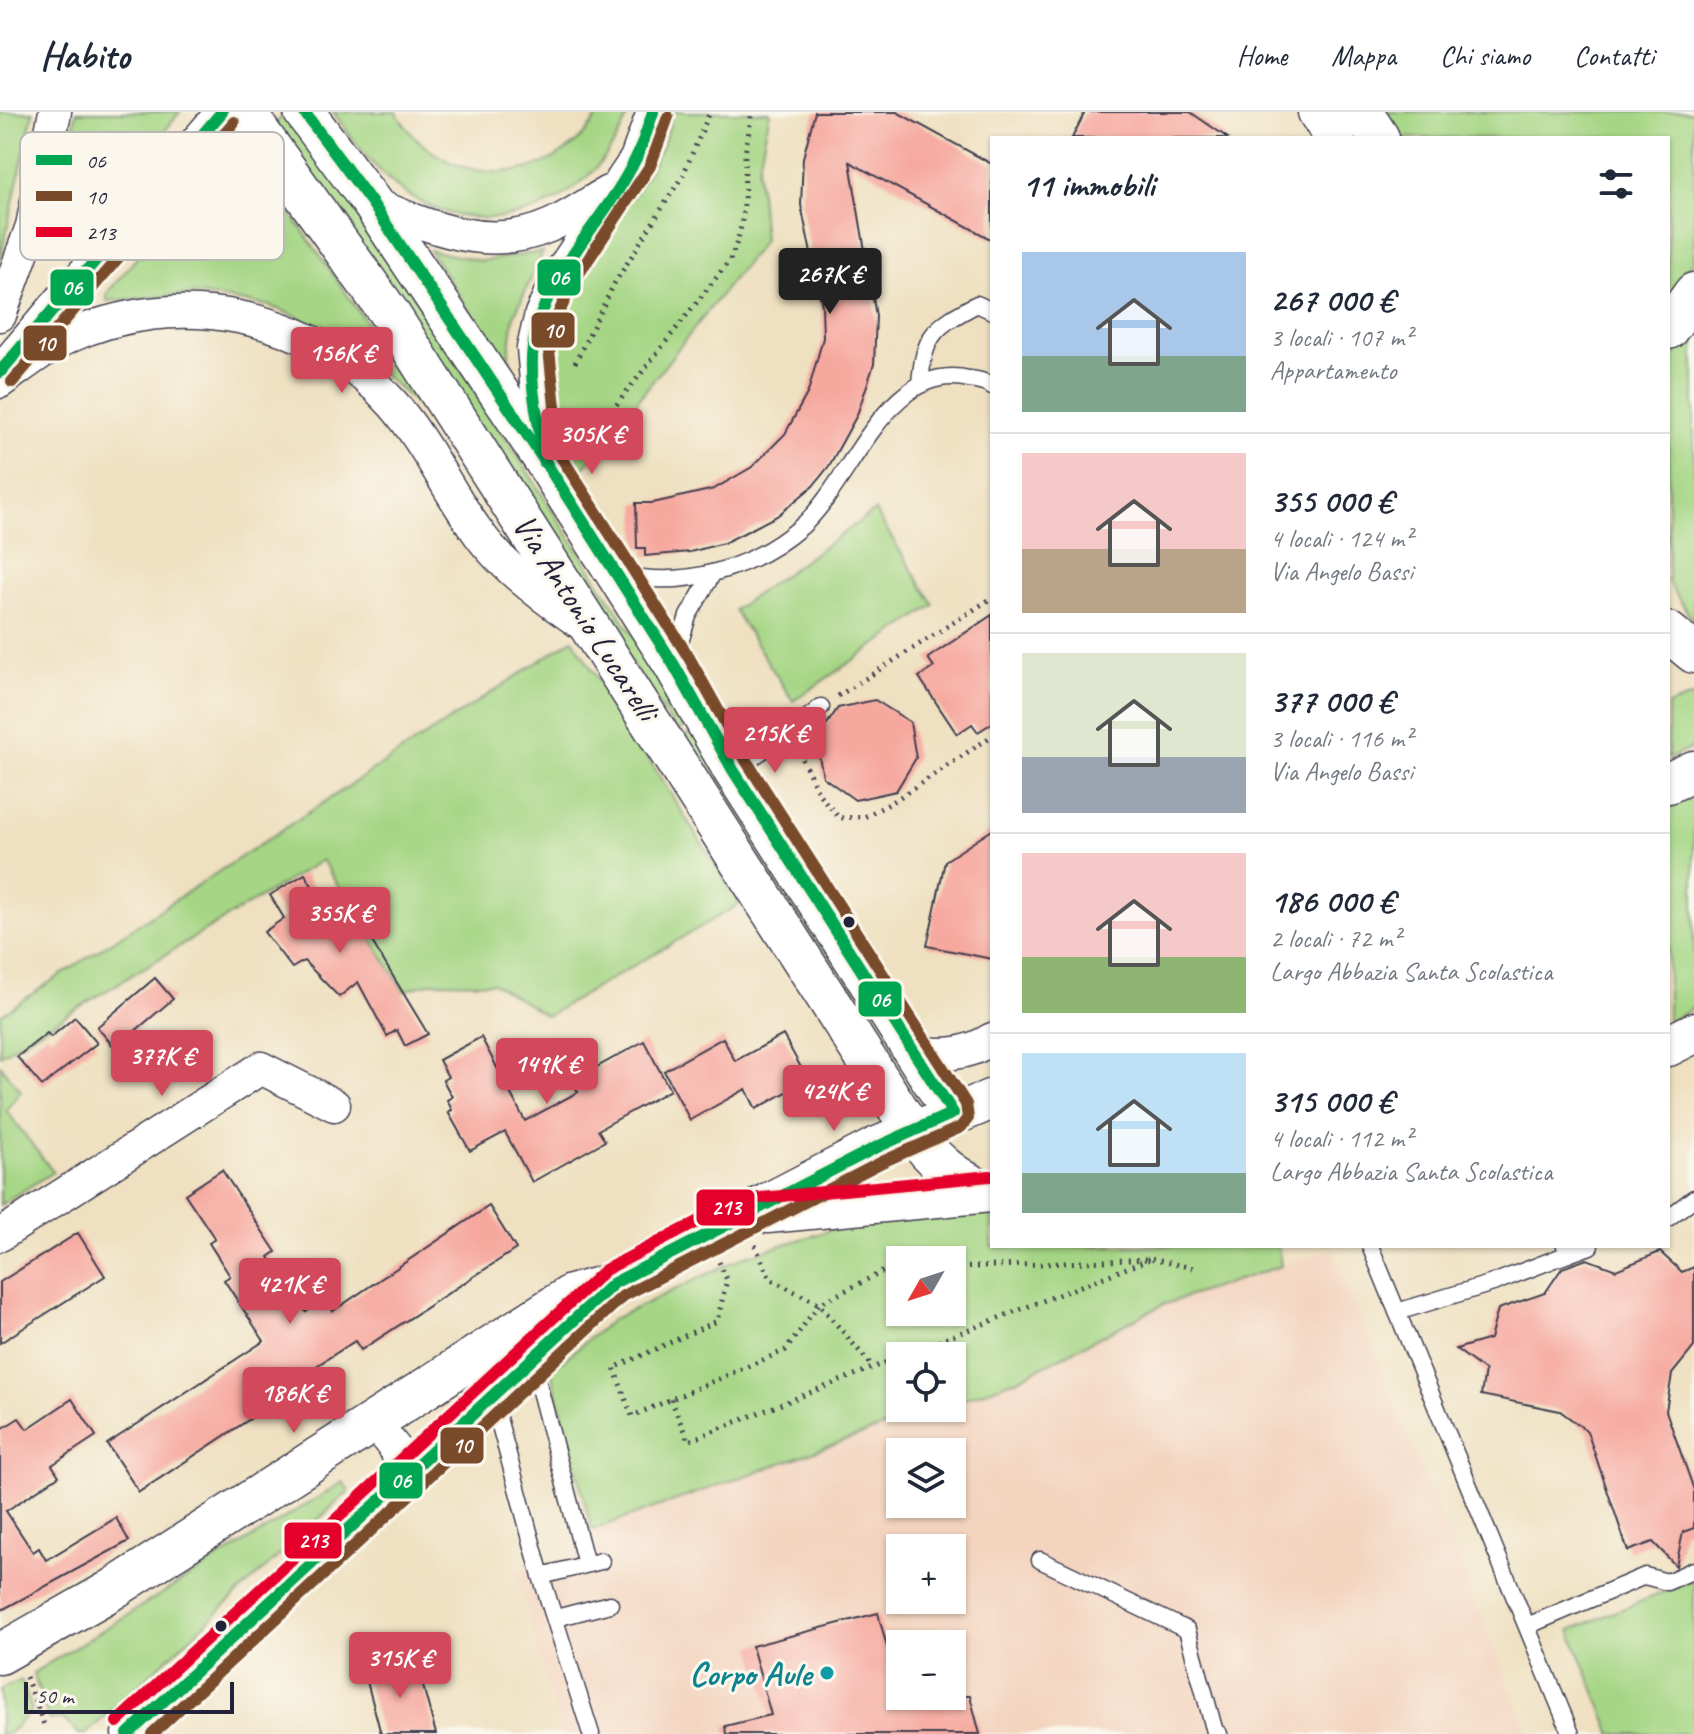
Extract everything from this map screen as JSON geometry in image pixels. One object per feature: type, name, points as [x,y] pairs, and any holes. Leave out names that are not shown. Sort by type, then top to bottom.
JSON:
[{"type":"street","points":[[51,132],[55,112]]},
{"type":"street","points":[[205,132],[222,112]]},
{"type":"street","name":"Via Antonio Lucarelli","points":[[245,112],[259,132]]},
{"type":"street","name":"Via Antonio Lucarelli","points":[[304,112],[372,203],[551,471],[674,665],[733,770],[953,1113]]},
{"type":"street","points":[[551,471],[533,348],[541,314],[558,276],[636,159],[653,112]]},
{"type":"street","points":[[1318,112],[1334,136]]},
{"type":"street","points":[[1362,112],[1378,136]]},
{"type":"street","name":"Via Antonio Lucarelli","points":[[284,166],[389,313],[544,551],[912,1131],[929,1155],[957,1180],[989,1192]]},
{"type":"street","points":[[372,203],[441,231],[485,238],[531,233],[615,189]]},
{"type":"street","points":[[0,315],[20,259]]},
{"type":"street","points":[[0,372],[96,260]]},
{"type":"street","points":[[1670,326],[1694,293]]},
{"type":"street","points":[[0,382],[64,339],[136,315],[185,309],[245,318],[287,330],[325,349],[393,404],[422,442],[477,532],[557,607],[594,631]]},
{"type":"street","points":[[1670,634],[1694,653]]},
{"type":"street","points":[[1670,782],[1694,771]]},
{"type":"street","points":[[1670,1045],[1694,1033]]},
{"type":"street","points":[[866,1058],[909,1043],[942,1056],[967,1051],[990,1040]]},
{"type":"street","points":[[0,1235],[261,1068],[334,1105]]},
{"type":"street","points":[[128,1734],[491,1396],[521,1346],[571,1295],[614,1283],[912,1131],[990,1100]]},
{"type":"street","points":[[726,1225],[989,1192]]},
{"type":"street","points":[[12,1663],[110,1591],[471,1359],[521,1346]]},
{"type":"street","points":[[374,1422],[396,1450],[404,1475]]},
{"type":"lane","points":[[920,384],[923,353],[940,324],[977,304],[990,310]]},
{"type":"lane","points":[[615,572],[668,579],[713,573],[762,555],[803,525],[842,479],[881,415],[920,384],[953,375],[990,385]]},
{"type":"lane","points":[[674,665],[688,616],[713,573]]},
{"type":"lane","points":[[733,770],[792,731],[821,707]]},
{"type":"lane","points":[[1670,1216],[1694,1198]]},
{"type":"lane","points":[[1371,1248],[1571,1734]]},
{"type":"lane","points":[[1397,1312],[1493,1283],[1566,1250]]},
{"type":"lane","points":[[521,1346],[594,1563],[541,1576]]},
{"type":"lane","points":[[471,1359],[486,1374],[541,1576],[591,1734]]},
{"type":"lane","points":[[1040,1560],[1187,1630],[1215,1732],[1219,1734]]},
{"type":"lane","points":[[1527,1626],[1645,1576],[1667,1582],[1694,1570]]},
{"type":"lane","points":[[556,1618],[610,1604]]},
{"type":"path","points":[[575,363],[614,284],[683,175],[710,112]]},
{"type":"path","points":[[551,471],[730,260],[742,232],[745,154],[753,112]]},
{"type":"path","points":[[821,707],[990,599]]},
{"type":"path","points":[[792,731],[819,794],[839,818],[864,817],[891,803],[990,737]]},
{"type":"path","points":[[726,1225],[770,1279],[819,1304],[873,1367]]},
{"type":"path","points":[[726,1225],[727,1280],[717,1321],[614,1368],[632,1416],[786,1350],[819,1304],[886,1271]]},
{"type":"path","points":[[937,1342],[1150,1259]]},
{"type":"path","points":[[966,1267],[1150,1259],[1193,1268]]},
{"type":"path","points":[[671,1399],[688,1441],[886,1362]]},
{"type":"path","points":[[12,1663],[44,1725]]},
{"type":"shaded area","points":[[1332,1249],[1529,1734],[561,1734],[516,1570],[597,1550],[592,1530],[897,1422],[966,1422],[966,1398],[1016,1380],[1162,1305]]},
{"type":"green space","points":[[0,112],[33,112],[29,132],[20,132],[20,171],[0,261]]},
{"type":"green space","points":[[76,112],[180,112],[164,132],[73,132]]},
{"type":"green space","points":[[333,112],[396,112],[416,138],[441,157],[469,168],[498,172],[528,168],[556,157],[580,138],[600,112],[629,112],[614,143],[595,169],[571,191],[543,206],[513,216],[482,218],[449,213],[404,192],[370,160]]},
{"type":"green space","points":[[672,112],[770,112],[758,169],[764,240],[577,477],[552,416],[547,388],[551,334],[574,279],[635,193],[655,159],[668,131]]},
{"type":"green space","points":[[1382,112],[1694,112],[1694,260],[1670,295],[1670,136],[1397,136]]},
{"type":"green space","points":[[288,113],[374,234],[690,723],[677,732],[284,137],[284,132],[275,123]]},
{"type":"green space","points":[[284,203],[433,419],[361,354],[298,317],[270,306],[197,294],[107,301],[107,293],[135,260],[284,260]]},
{"type":"green space","points":[[429,250],[481,261],[543,252],[514,316],[507,369]]},
{"type":"green space","points":[[1694,326],[1694,623],[1670,585],[1670,361]]},
{"type":"green space","points":[[875,511],[934,605],[793,701],[734,610]]},
{"type":"green space","points":[[573,639],[740,904],[547,1016],[493,983],[433,982],[404,991],[322,860],[0,1055],[0,1015]]},
{"type":"green space","points":[[1694,696],[1694,747],[1670,758],[1670,705]]},
{"type":"green space","points":[[695,730],[882,1032],[872,1036],[681,739]]},
{"type":"green space","points":[[1694,796],[1694,1008],[1670,1021],[1670,807]]},
{"type":"green space","points":[[0,1065],[21,1091],[6,1110],[53,1172],[0,1205]]},
{"type":"green space","points":[[954,1212],[990,1212],[990,1248],[1278,1248],[1281,1266],[1162,1305],[1016,1380],[966,1398],[966,1342],[886,1342],[886,1422],[897,1422],[592,1530],[551,1370],[613,1319],[743,1257],[857,1222]]},
{"type":"green space","points":[[343,1482],[349,1491],[86,1734],[79,1734],[62,1718],[49,1720],[33,1673]]},
{"type":"green space","points":[[1694,1580],[1694,1734],[1612,1734],[1570,1630]]},
{"type":"green space","points":[[21,1680],[32,1710],[8,1734],[0,1734],[0,1690]]},
{"type":"building","points":[[815,112],[897,112],[990,163],[990,239],[850,162],[876,316],[874,364],[857,415],[829,466],[813,486],[777,516],[724,543],[690,552],[645,556],[645,548],[637,548],[636,503],[653,503],[714,489],[752,467],[785,434],[808,392],[823,338],[822,306],[801,205],[803,158]]},
{"type":"building","points":[[1085,112],[1190,112],[1225,136],[1073,136]]},
{"type":"building","points":[[990,616],[990,724],[978,732],[972,724],[957,734],[919,677],[934,667],[928,658]]},
{"type":"building","points":[[875,700],[910,722],[916,758],[896,791],[855,800],[823,777],[816,740],[838,708]]},
{"type":"building","points":[[990,831],[990,959],[927,946],[945,861]]},
{"type":"building","points":[[305,874],[328,913],[348,902],[428,1034],[405,1046],[397,1030],[387,1036],[358,982],[339,997],[304,961],[292,968],[264,932],[284,918],[270,895]]},
{"type":"building","points":[[155,978],[173,999],[115,1048],[97,1027]]},
{"type":"building","points":[[75,1017],[97,1043],[42,1086],[17,1057],[47,1033],[51,1037]]},
{"type":"building","points":[[783,1035],[808,1080],[756,1109],[746,1089],[690,1120],[664,1071],[723,1038],[735,1061]]},
{"type":"building","points":[[481,1037],[525,1121],[578,1092],[572,1081],[644,1041],[670,1090],[598,1130],[605,1141],[532,1182],[505,1132],[470,1151],[448,1112],[452,1110],[447,1100],[452,1097],[443,1080],[448,1077],[439,1060]]},
{"type":"building","points":[[222,1170],[276,1252],[269,1257],[306,1312],[325,1299],[333,1311],[489,1206],[516,1249],[361,1350],[355,1341],[264,1400],[268,1407],[139,1492],[107,1444],[264,1341],[224,1280],[230,1276],[209,1243],[215,1239],[185,1194]]},
{"type":"building","points":[[78,1233],[105,1276],[0,1343],[0,1282]]},
{"type":"building","points":[[1660,1252],[1682,1272],[1694,1267],[1694,1347],[1672,1374],[1666,1411],[1694,1490],[1694,1528],[1683,1532],[1676,1566],[1653,1542],[1628,1551],[1587,1431],[1560,1411],[1481,1395],[1485,1371],[1456,1349],[1490,1339],[1498,1309],[1545,1293],[1562,1268],[1587,1259],[1616,1270]]},
{"type":"building","points":[[72,1399],[96,1436],[52,1465],[59,1476],[6,1511],[33,1552],[39,1548],[46,1560],[116,1518],[129,1541],[0,1611],[0,1430],[19,1418],[27,1429]]},
{"type":"building","name":"Corpo Aule","points":[[878,1613],[886,1643],[886,1710],[966,1710],[966,1696],[970,1696],[980,1734],[726,1734],[725,1726],[771,1715],[752,1646]]},
{"type":"building","points":[[416,1660],[436,1734],[381,1734],[365,1674]]},
{"type":"transit line","name":"06","points":[[205,132],[222,112]]},
{"type":"transit line","name":"06","points":[[128,1734],[614,1283],[875,1148],[953,1113],[733,770],[674,665],[544,460],[372,203],[304,112]]},
{"type":"transit line","name":"06","points":[[545,463],[532,375],[533,346],[539,319],[562,271],[623,182],[639,153],[653,112]]},
{"type":"transit line","name":"10","points":[[152,1734],[623,1296],[882,1162],[961,1127],[968,1118],[966,1104],[747,762],[688,656],[560,455],[549,349],[556,319],[572,284],[650,166],[668,117]]},
{"type":"transit line","name":"10","points":[[225,132],[234,122]]},
{"type":"transit line","name":"06","points":[[0,372],[96,260]]},
{"type":"transit line","name":"10","points":[[12,382],[116,260]]},
{"type":"transit line","name":"213","points":[[117,1722],[605,1270],[740,1200],[990,1176]]},
{"type":"place","name":"Corpo Aule","points":[[827,1673]]}]
